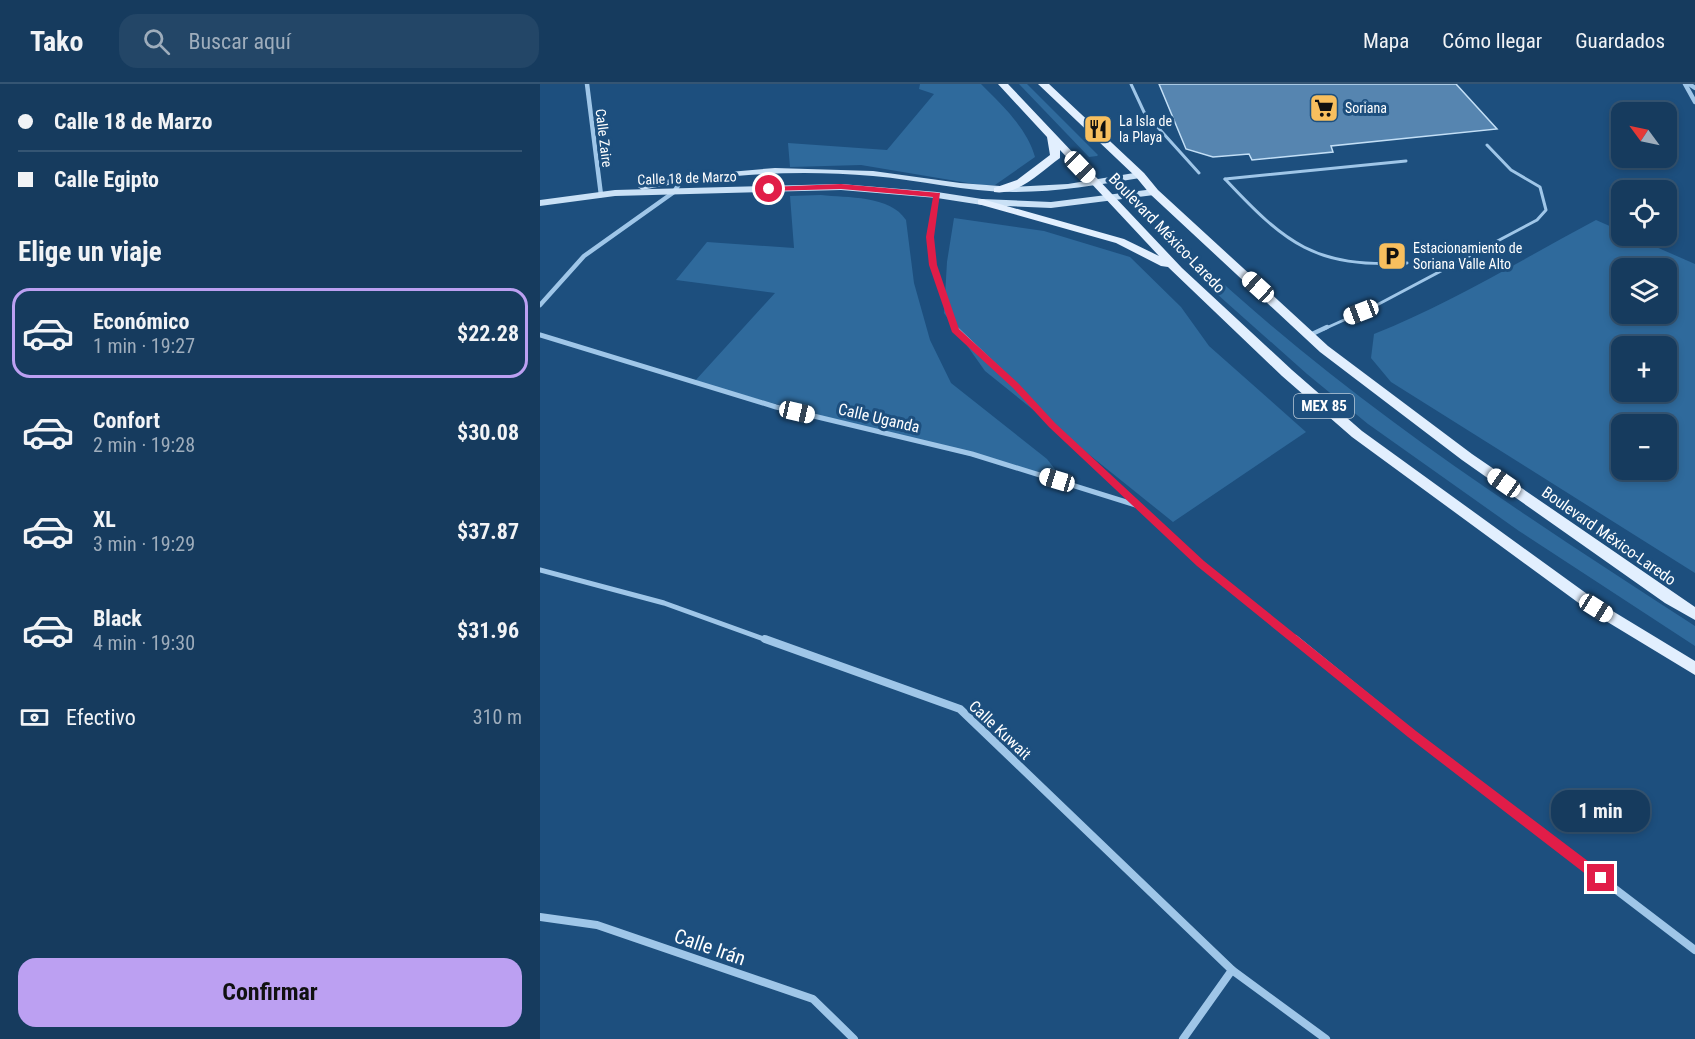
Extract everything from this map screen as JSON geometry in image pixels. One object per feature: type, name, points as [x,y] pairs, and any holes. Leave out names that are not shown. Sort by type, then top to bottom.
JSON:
[{"type":"main road","name":"Boulevard México-Laredo","points":[[1003,84],[1178,270],[1287,373],[1357,434],[1596,608],[1695,669]]},
{"type":"main road","name":"Boulevard México-Laredo","points":[[1043,84],[1140,174],[1154,192],[1324,349],[1467,457],[1670,599],[1695,614]]},
{"type":"main road","points":[[998,190],[1021,182],[1056,156],[1050,136]]},
{"type":"main road","points":[[982,202],[1120,241],[1178,270]]},
{"type":"street","name":"Calle Zaire","points":[[587,84],[601,195]]},
{"type":"street","points":[[1687,84],[1695,88]]},
{"type":"street","points":[[1687,84],[1695,102]]},
{"type":"street","name":"Calle 18 de Marzo","points":[[540,203],[615,193],[682,178],[770,172],[855,172],[998,190],[1095,183],[1140,174]]},
{"type":"street","points":[[540,305],[584,256],[674,192],[682,178]]},
{"type":"street","name":"Calle 18 de Marzo","points":[[615,193],[841,187],[937,195],[982,202],[1051,205],[1154,192]]},
{"type":"street","points":[[937,195],[930,237],[933,265],[955,330],[1016,386],[1052,425],[1201,563],[1412,734],[1695,950]]},
{"type":"street","name":"Calle Uganda","points":[[540,335],[776,407],[972,454],[1142,507]]},
{"type":"street","name":"Calle Kuwait","points":[[540,570],[664,603],[960,709],[1232,970],[1326,1039]]},
{"type":"street","name":"Calle Irán","points":[[540,917],[597,925],[813,999],[854,1039]]},
{"type":"street","points":[[1184,1039],[1232,970]]},
{"type":"lane","points":[[1131,84],[1144,112],[1199,172]]},
{"type":"lane","points":[[1310,335],[1375,306],[1538,220],[1546,210],[1546,194],[1537,181],[1509,168],[1487,145]]},
{"type":"lane","points":[[1406,161],[1226,179],[1276,231],[1304,249],[1336,261],[1359,265],[1407,263]]},
{"type":"shaded area","points":[[920,84],[981,84],[1020,127],[1035,157],[995,185],[980,185],[861,165],[790,167],[788,143],[887,150],[934,94],[919,89]]},
{"type":"shaded area","points":[[1019,84],[1027,84],[1098,155],[1089,157]]},
{"type":"shaded area","points":[[821,195],[879,202],[899,212],[906,220],[914,283],[930,340],[951,383],[1047,459],[1064,481],[694,382],[775,293],[676,280],[707,242],[794,248],[790,196]]},
{"type":"shaded area","points":[[1142,205],[1204,266],[1269,324],[1337,379],[1477,482],[1695,626],[1695,646],[1519,531],[1368,424],[1307,374],[1208,286]]},
{"type":"shaded area","points":[[954,218],[1044,231],[1130,257],[1181,307],[1209,346],[1306,432],[1173,522],[985,371],[944,313],[947,262]]},
{"type":"shaded area","points":[[1596,220],[1611,227],[1611,246],[1654,246],[1695,264],[1695,573],[1391,382],[1371,358],[1374,334],[1459,295]]},
{"type":"building","name":"Soriana","points":[[1159,84],[1456,84],[1497,129],[1331,146],[1333,152],[1252,160],[1249,154],[1213,157],[1186,149]]},
{"type":"place","name":"Soriana","points":[[1324,108]]},
{"type":"place","name":"La Isla de la Playa","points":[[1098,129]]},
{"type":"place","name":"Estacionamiento de Soriana Valle Alto","points":[[1392,256]]},
{"type":"route","points":[[769,189],[841,187],[937,195],[930,237],[933,265],[955,330],[1016,386],[1052,425],[1201,563],[1412,734],[1601,878]]}]
